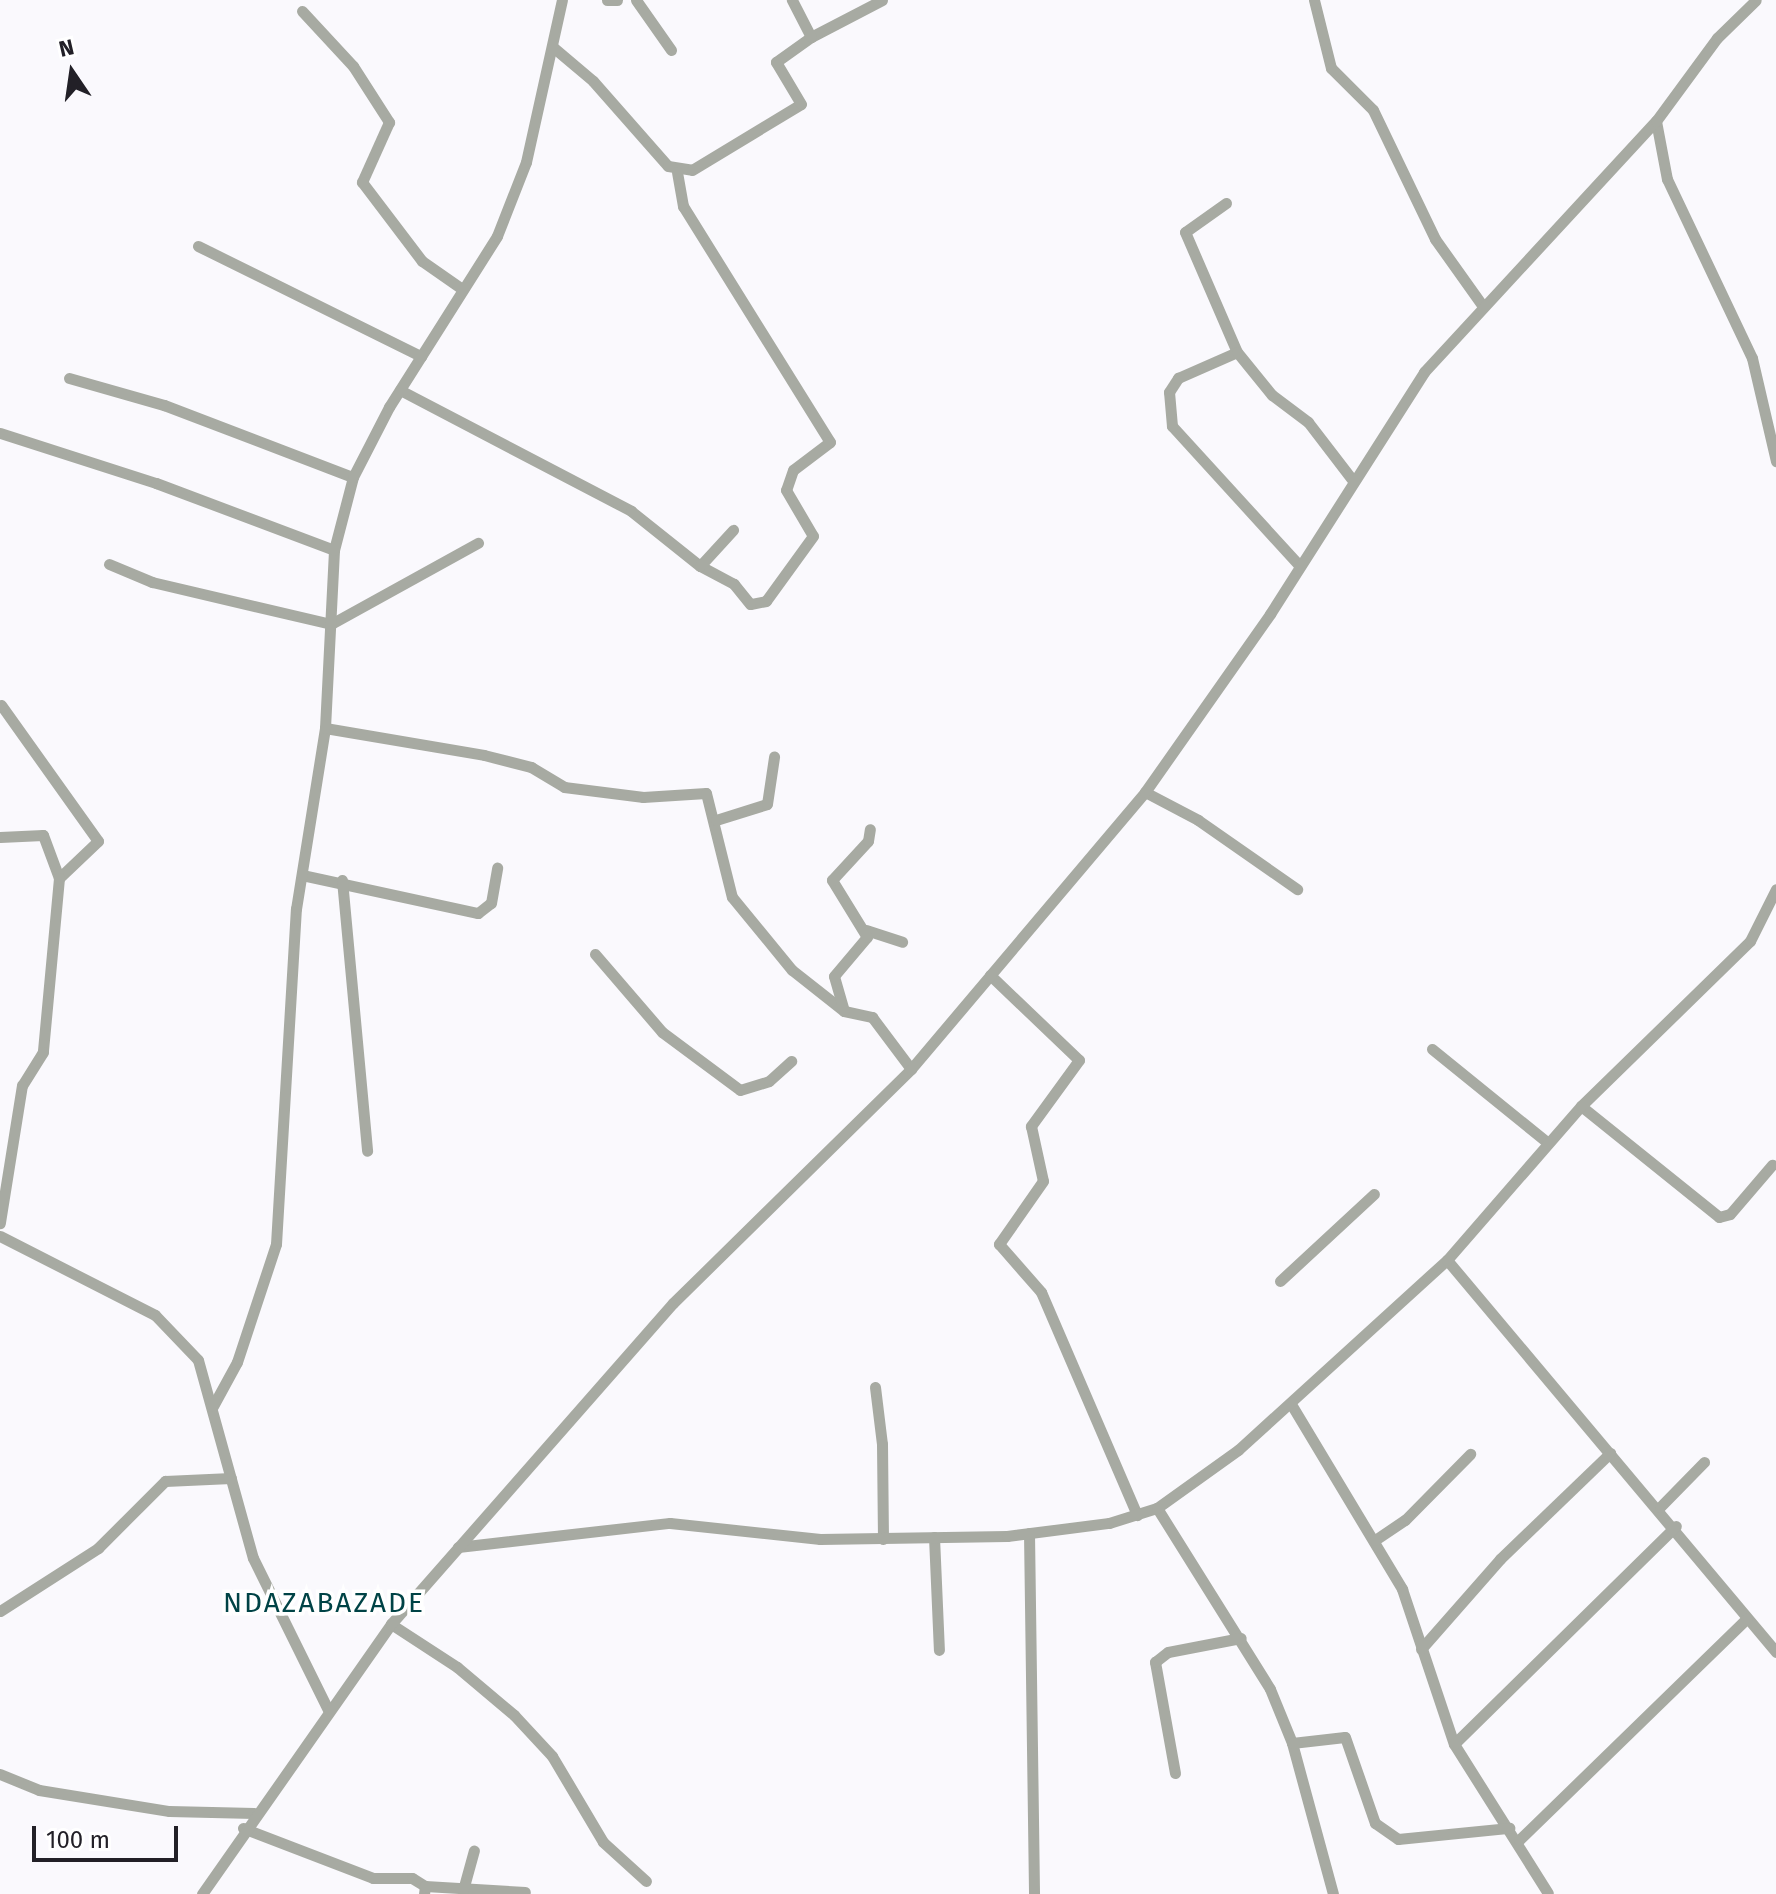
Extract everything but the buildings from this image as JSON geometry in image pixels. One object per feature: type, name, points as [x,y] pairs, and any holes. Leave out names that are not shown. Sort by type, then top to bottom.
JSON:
[{"type":"street","points":[[213,1406],[237,1362],[276,1244],[302,875],[325,728],[334,550],[353,477],[400,390],[497,236],[515,192],[554,48],[562,0]]},
{"type":"street","points":[[607,0],[617,0]]},
{"type":"street","points":[[636,0],[671,50]]},
{"type":"street","points":[[792,0],[811,37]]},
{"type":"street","points":[[677,172],[801,104],[776,62],[811,37],[882,0]]},
{"type":"street","points":[[1314,0],[1331,68],[1373,110],[1435,239],[1482,305]]},
{"type":"street","points":[[202,1894],[243,1828],[391,1624],[673,1303],[911,1069],[1145,792],[1424,372],[1482,305],[1656,121],[1717,38],[1756,0]]},
{"type":"street","points":[[302,11],[353,66],[389,122],[362,182],[422,261],[462,289]]},
{"type":"street","points":[[400,390],[631,511],[700,566],[734,584],[750,604],[766,601],[813,536],[786,490],[793,470],[830,442],[683,206],[677,172],[554,48]]},
{"type":"street","points":[[1656,121],[1667,179],[1752,358],[1776,461]]},
{"type":"street","points":[[1226,203],[1185,232],[1237,352],[1272,395],[1308,422],[1351,478]]},
{"type":"street","points":[[198,246],[421,356]]},
{"type":"street","points":[[1237,352],[1178,378],[1167,408],[1172,426],[1298,564]]},
{"type":"street","points":[[69,378],[164,405],[353,477]]},
{"type":"street","points":[[0,433],[334,550]]},
{"type":"street","points":[[700,566],[733,530]]},
{"type":"street","points":[[109,564],[152,582],[331,624],[478,543]]},
{"type":"street","points":[[1,705],[98,841],[59,878]]},
{"type":"street","points":[[325,728],[484,755],[531,767],[564,787],[643,797],[706,793],[716,820],[722,872],[732,897],[813,989],[844,1011],[872,1017],[911,1069]]},
{"type":"street","points":[[716,820],[767,804],[774,757]]},
{"type":"street","points":[[1145,792],[1198,820],[1297,889]]},
{"type":"street","points":[[870,829],[868,841],[832,880],[866,930],[902,942]]},
{"type":"street","points":[[0,837],[43,835],[59,878],[43,1052],[22,1085],[0,1223]]},
{"type":"street","points":[[302,875],[342,880],[478,913],[491,903],[497,868]]},
{"type":"street","points":[[342,880],[367,1151]]},
{"type":"street","points":[[458,1547],[670,1523],[883,1539],[1029,1533],[1137,1515],[1157,1508],[1200,1481],[1291,1404],[1447,1260],[1581,1106],[1750,941],[1776,889]]},
{"type":"street","points":[[813,989],[834,976],[862,945],[866,930]]},
{"type":"street","points":[[595,954],[662,1032],[740,1090],[776,1077],[791,1061]]},
{"type":"street","points":[[990,975],[1079,1060],[1031,1126],[1043,1181],[999,1244],[1041,1292],[1137,1515]]},
{"type":"street","points":[[834,976],[844,1011]]},
{"type":"street","points":[[1432,1049],[1548,1143]]},
{"type":"street","points":[[1581,1106],[1719,1217],[1730,1214],[1772,1165]]},
{"type":"street","points":[[1280,1281],[1374,1194]]},
{"type":"street","points":[[0,1236],[155,1315],[198,1360],[253,1558],[328,1710]]},
{"type":"street","points":[[1447,1260],[1676,1526],[1776,1652]]},
{"type":"street","points":[[875,1387],[883,1539]]},
{"type":"street","points":[[1291,1404],[1402,1589],[1454,1744],[1519,1840],[1548,1893]]},
{"type":"street","points":[[1421,1649],[1500,1559],[1610,1453]]},
{"type":"street","points":[[1375,1540],[1405,1520],[1470,1454]]},
{"type":"street","points":[[1660,1507],[1704,1462]]},
{"type":"street","points":[[0,1611],[98,1548],[165,1481],[231,1478]]},
{"type":"street","points":[[1157,1508],[1193,1575],[1241,1638],[1292,1743],[1333,1894]]},
{"type":"street","points":[[1454,1744],[1676,1526]]},
{"type":"street","points":[[1029,1533],[1034,1894]]},
{"type":"street","points":[[934,1537],[939,1650]]},
{"type":"street","points":[[1519,1840],[1747,1618]]},
{"type":"street","points":[[391,1624],[514,1715],[552,1756],[603,1842],[646,1881]]},
{"type":"street","points":[[1175,1773],[1155,1662],[1168,1652],[1241,1638]]},
{"type":"street","points":[[1292,1743],[1345,1737],[1375,1823],[1398,1839],[1509,1828]]},
{"type":"street","points":[[0,1774],[50,1792],[169,1811],[254,1813]]},
{"type":"street","points":[[243,1828],[361,1875],[412,1878],[424,1890],[525,1892]]},
{"type":"street","points":[[463,1890],[474,1850]]},
{"type":"district","name":"NDAZABAZADE","points":[[324,1603]]}]
